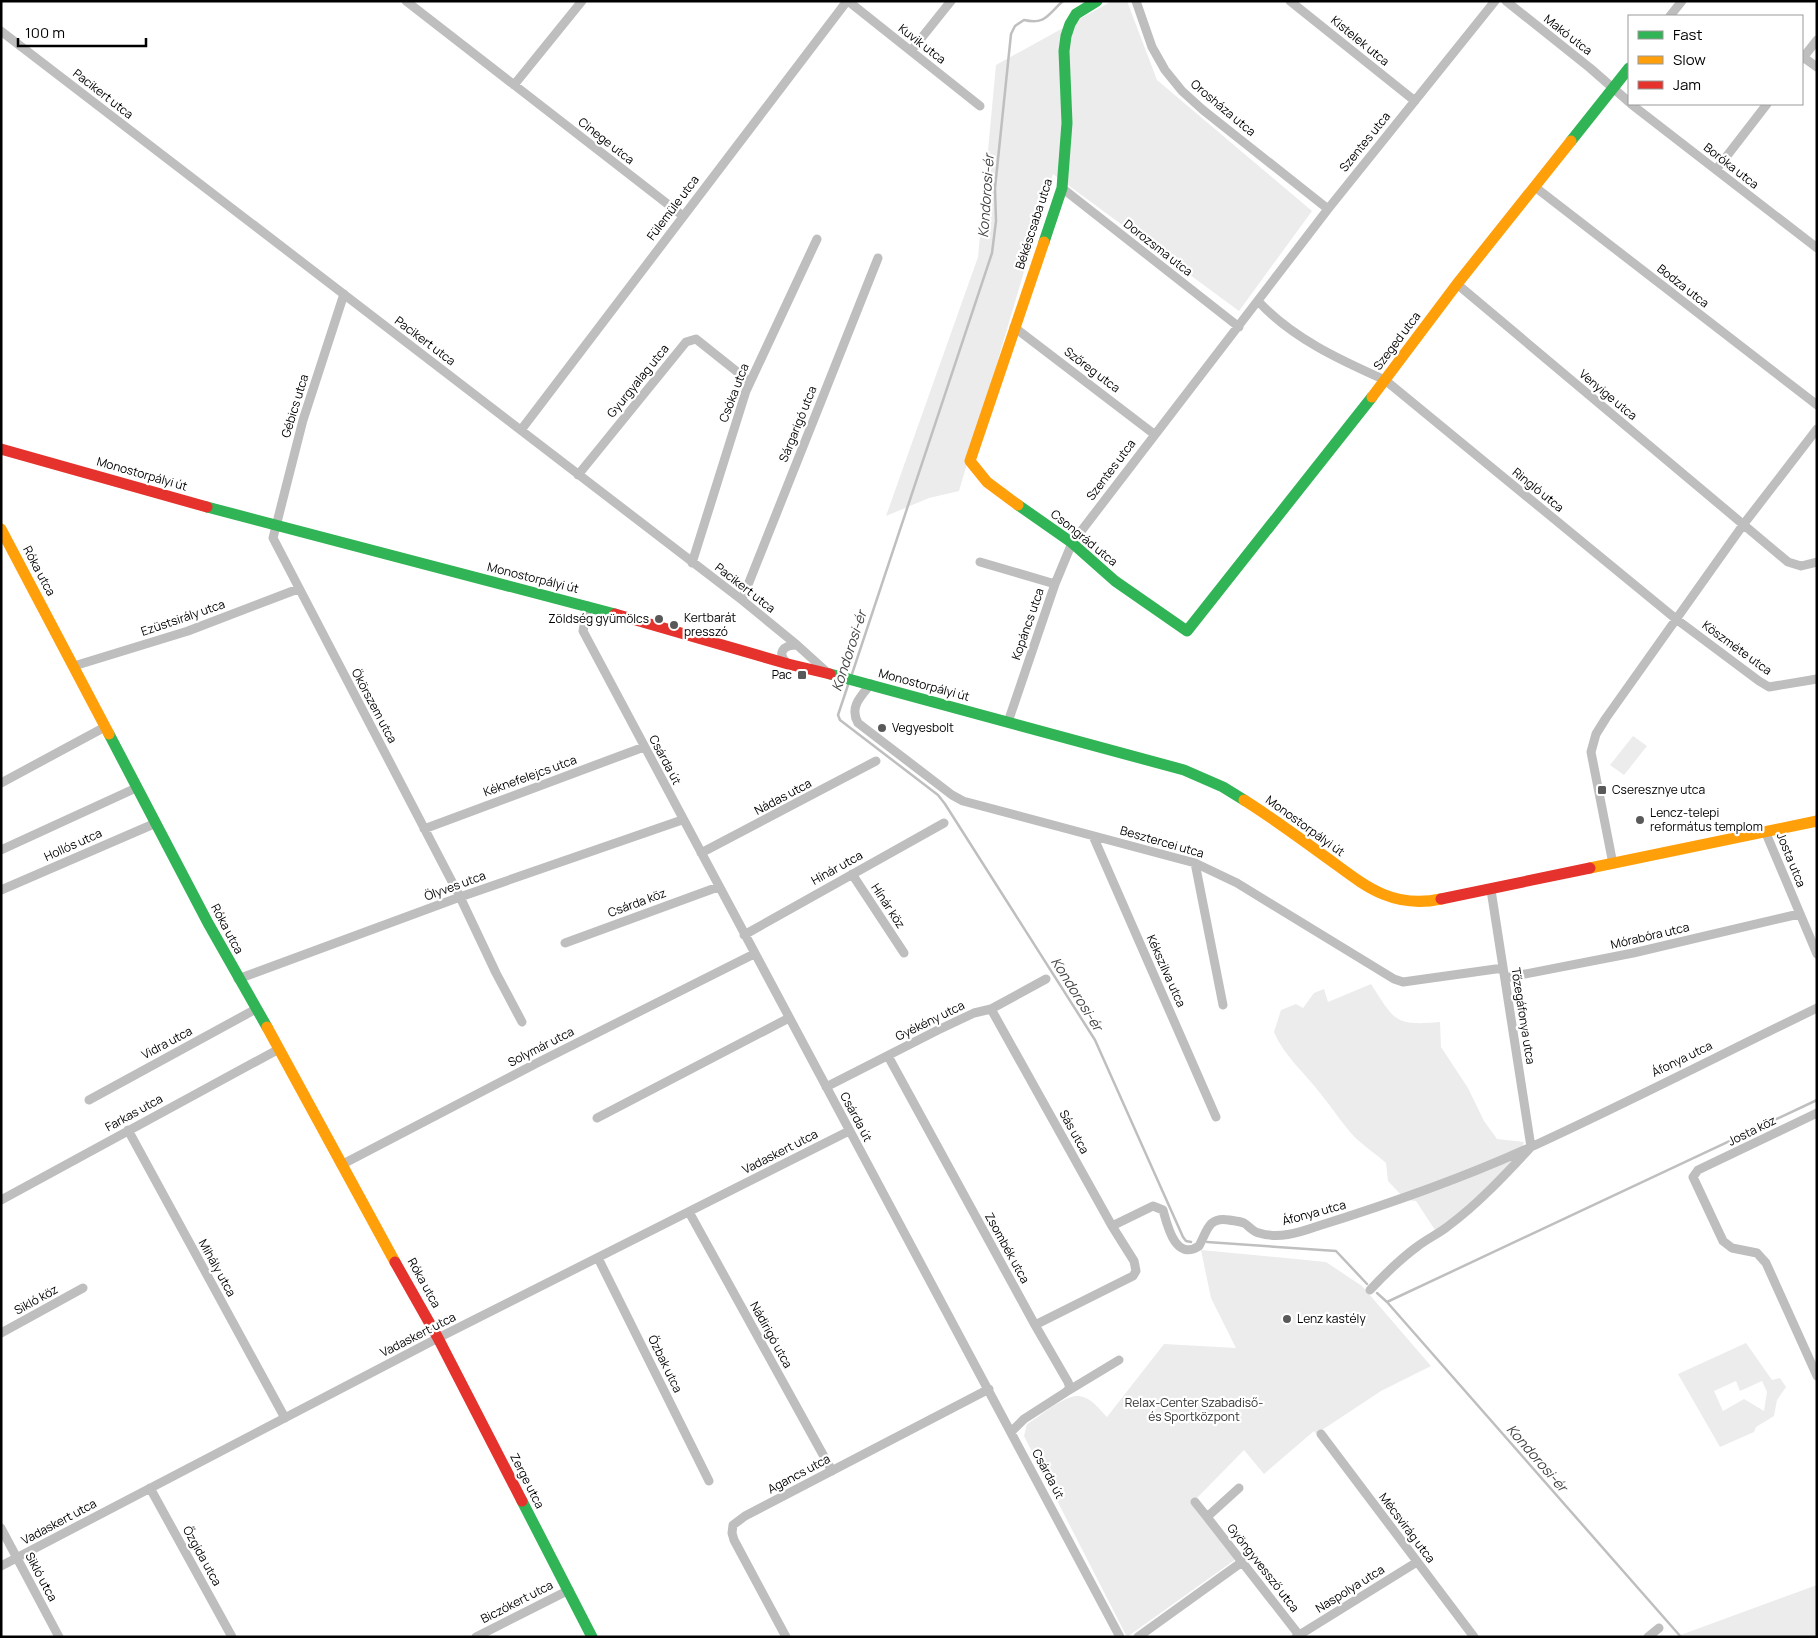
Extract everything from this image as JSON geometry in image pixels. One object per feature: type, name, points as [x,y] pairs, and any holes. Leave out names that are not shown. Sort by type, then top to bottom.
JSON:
[{"type":"street","name":"Cinege utca","points":[[406,1],[683,216]]},
{"type":"street","points":[[514,85],[582,1]]},
{"type":"street","name":"Kuvik utca","points":[[847,1],[980,106]]},
{"type":"street","name":"Fülemüle utca","points":[[521,430],[847,1]]},
{"type":"street","points":[[911,51],[951,1]]},
{"type":"street","name":"Békéscsaba utca","points":[[970,461],[1062,188],[1067,130],[1064,51],[1066,36],[1076,14],[1097,1]]},
{"type":"street","name":"Orosháza utca","points":[[1136,1],[1152,46],[1165,70],[1182,91],[1203,110],[1328,209]]},
{"type":"street","name":"Kistelek utca","points":[[1290,1],[1414,101]]},
{"type":"street","name":"Szentes utca","points":[[1074,539],[1328,209],[1495,1]]},
{"type":"street","name":"Makó utca","points":[[1506,1],[1590,68],[1613,89]]},
{"type":"street","points":[[1671,15],[1682,1]]},
{"type":"street","name":"Pacikert utca","points":[[1,31],[742,600],[830,674]]},
{"type":"street","points":[[1817,40],[1803,58],[1817,67]]},
{"type":"street","name":"Szeged utca","points":[[1187,631],[1628,69]]},
{"type":"street","name":"Boróka utca","points":[[1613,89],[1628,101]]},
{"type":"street","name":"Boróka utca","points":[[1633,105],[1817,248]]},
{"type":"street","points":[[1716,170],[1766,105]]},
{"type":"street","name":"Bodza utca","points":[[1535,187],[1817,406]]},
{"type":"street","name":"Dorozsma utca","points":[[1062,188],[1239,327]]},
{"type":"street","name":"Csóka utca","points":[[692,563],[750,382],[817,239]]},
{"type":"street","name":"Sárgarigó utca","points":[[742,600],[878,258]]},
{"type":"street","name":"Venyige utca","points":[[1458,284],[1788,562],[1801,566],[1817,562]]},
{"type":"street","name":"Gébics utca","points":[[275,526],[303,420],[344,294]]},
{"type":"street","points":[[1258,301],[1310,343],[1385,380]]},
{"type":"street","name":"Szőreg utca","points":[[1014,327],[1154,434]]},
{"type":"street","name":"Gyurgyalag utca","points":[[578,475],[686,342],[696,339],[750,382]]},
{"type":"street","name":"Ringló utca","points":[[1385,380],[1676,619]]},
{"type":"street","points":[[1613,864],[1592,752],[1596,734],[1743,525],[1817,429]]},
{"type":"street","name":"Monostorpályi út","points":[[1,448],[275,526],[588,606],[788,664],[871,684],[1204,777],[1251,804],[1366,887],[1392,899],[1407,902],[1433,901],[1817,821]]},
{"type":"street","name":"Csongrád utca","points":[[970,461],[974,470],[1001,492],[1074,539],[1094,564],[1187,631]]},
{"type":"street","name":"Ökörszem utca","points":[[275,526],[272,538],[460,897],[496,973],[522,1022]]},
{"type":"street","name":"Róka utca","points":[[1,528],[136,788],[238,978],[279,1049],[340,1165],[438,1338]]},
{"type":"street","name":"Kopáncs utca","points":[[1008,722],[1055,584],[1074,539]]},
{"type":"street","points":[[980,562],[1055,584]]},
{"type":"street","name":"Ezüstsirály utca","points":[[74,666],[188,631],[298,589]]},
{"type":"street","name":"Csárda út","points":[[588,606],[583,631],[682,820],[1012,1431],[1120,1637]]},
{"type":"street","name":"Köszméte utca","points":[[1676,619],[1759,681],[1770,686],[1817,679]]},
{"type":"street","points":[[788,664],[781,654],[783,649],[788,645],[797,645]]},
{"type":"street","name":"Besztercei utca","points":[[871,684],[858,699],[854,709],[855,718],[858,723],[952,795],[963,801],[1195,863],[1237,883],[1394,979],[1403,982],[1503,968]]},
{"type":"street","points":[[1,783],[106,727]]},
{"type":"street","name":"Kéknefelejcs utca","points":[[424,828],[644,747]]},
{"type":"street","name":"Nádas utca","points":[[700,853],[876,761]]},
{"type":"street","points":[[1,850],[136,788]]},
{"type":"street","name":"Ölyves utca","points":[[238,978],[460,897],[682,820]]},
{"type":"street","name":"Hollós utca","points":[[1,890],[156,823]]},
{"type":"street","name":"Hínár utca","points":[[744,935],[944,823]]},
{"type":"street","name":"Josta utca","points":[[1765,831],[1817,954]]},
{"type":"street","name":"Kékszilva utca","points":[[1093,836],[1216,1117]]},
{"type":"street","points":[[1195,863],[1223,1005]]},
{"type":"street","name":"Hínár köz","points":[[852,874],[904,953]]},
{"type":"street","name":"Csárda köz","points":[[565,943],[718,887]]},
{"type":"street","name":"Tőzegáfonya utca","points":[[1491,890],[1531,1147]]},
{"type":"street","name":"Mórabóra utca","points":[[1505,978],[1633,953],[1799,914]]},
{"type":"street","name":"Solymár utca","points":[[340,1165],[528,1067],[754,954]]},
{"type":"street","name":"Gyékény utca","points":[[826,1087],[974,1013],[991,1008],[1046,979]]},
{"type":"street","name":"Sás utca","points":[[991,1008],[1112,1226],[1134,1261],[1136,1268],[1133,1276],[1035,1325]]},
{"type":"street","name":"Áfonya utca","points":[[1112,1226],[1153,1206],[1163,1210],[1172,1240],[1184,1249],[1190,1250],[1199,1246],[1213,1222],[1222,1218],[1244,1223],[1258,1233],[1283,1235],[1310,1229],[1392,1203],[1531,1147],[1817,1008]]},
{"type":"street","name":"Vidra utca","points":[[89,1100],[256,1009]]},
{"type":"street","points":[[597,1118],[789,1018]]},
{"type":"street","name":"Farkas utca","points":[[1,1200],[279,1049]]},
{"type":"street","name":"Zsombék utca","points":[[888,1056],[1068,1382],[1070,1388],[1066,1392]]},
{"type":"street","name":"Josta köz","points":[[1816,1371],[1766,1263],[1757,1253],[1732,1248],[1723,1241],[1693,1177],[1698,1170],[1817,1113]]},
{"type":"street","name":"Mihály utca","points":[[128,1130],[285,1418]]},
{"type":"street","name":"Vadaskert utca","points":[[1,1566],[438,1338],[849,1131]]},
{"type":"street","name":"Áfonya utca","points":[[1370,1290],[1418,1245],[1447,1227],[1500,1180],[1531,1147]]},
{"type":"street","name":"Nádirigó utca","points":[[689,1212],[832,1471]]},
{"type":"street","name":"Őzbak utca","points":[[598,1258],[709,1481]]},
{"type":"street","name":"Sikló köz","points":[[1,1333],[83,1288]]},
{"type":"street","name":"Zerge utca","points":[[438,1338],[592,1637]]},
{"type":"street","points":[[1012,1431],[1024,1419],[1119,1360]]},
{"type":"street","name":"Agancs utca","points":[[786,1637],[734,1540],[732,1533],[733,1525],[745,1516],[989,1389]]},
{"type":"street","name":"Mécsvirág utca","points":[[1321,1434],[1474,1637]]},
{"type":"street","name":"Őzgida utca","points":[[150,1488],[232,1637]]},
{"type":"street","points":[[1207,1517],[1239,1488]]},
{"type":"street","name":"Gyöngyvessző utca","points":[[1196,1502],[1297,1636]]},
{"type":"street","name":"Sikló utca","points":[[1,1528],[59,1637]]},
{"type":"street","points":[[1138,1637],[1242,1562]]},
{"type":"street","name":"Naspolya utca","points":[[1297,1636],[1417,1562]]},
{"type":"street","name":"Biczókert utca","points":[[476,1637],[569,1590]]},
{"type":"street","points":[[1648,1637],[1659,1628]]},
{"type":"green space","points":[[1112,1],[1127,1],[1157,80],[1312,211],[1239,311],[1053,174],[959,491],[929,498],[886,516],[978,257],[996,65]]},
{"type":"green space","points":[[1633,736],[1647,746],[1624,775],[1610,765]]},
{"type":"green space","points":[[1371,984],[1385,1006],[1397,1018],[1413,1023],[1440,1022],[1441,1047],[1468,1088],[1484,1121],[1497,1139],[1524,1142],[1519,1156],[1501,1176],[1445,1224],[1435,1230],[1416,1201],[1406,1200],[1388,1181],[1386,1163],[1349,1131],[1314,1085],[1283,1049],[1274,1032],[1281,1010],[1296,1004],[1303,1008],[1314,993],[1324,989],[1328,1002]]},
{"type":"green space","name":"Relax-Center Szabadiső- és Sportközpont","points":[[1201,1250],[1326,1262],[1362,1286],[1431,1366],[1381,1391],[1316,1434],[1314,1431],[1264,1474],[1244,1450],[1192,1503],[1236,1559],[1127,1637],[1024,1436],[1027,1424],[1060,1402],[1073,1396],[1087,1399],[1095,1404],[1107,1417],[1164,1344],[1236,1348],[1211,1298]]},
{"type":"green space","points":[[1746,1343],[1772,1380],[1780,1378],[1786,1387],[1777,1400],[1774,1416],[1756,1427],[1754,1432],[1720,1447],[1678,1374]],"holes":[[[1736,1381],[1740,1391],[1762,1381],[1767,1392],[1764,1411],[1744,1399],[1723,1411],[1714,1391]]]},
{"type":"green space","points":[[1817,1585],[1817,1637],[1675,1637]]},
{"type":"waterway","name":"Kondorosi-ér","points":[[852,674],[992,253],[996,221],[995,188],[1011,34],[1015,26],[1024,20],[1042,20],[1063,1]]},
{"type":"waterway","name":"Kondorosi-ér","points":[[849,682],[838,715],[840,720],[938,795],[945,804],[1095,1040],[1183,1237],[1186,1241],[1191,1242]]},
{"type":"waterway","points":[[1387,1302],[1817,1100]]},
{"type":"waterway","name":"Kondorosi-ér","points":[[1207,1242],[1336,1251],[1367,1284]]},
{"type":"waterway","name":"Kondorosi-ér","points":[[1377,1293],[1387,1302],[1681,1637]]},
{"type":"traffic: fast","points":[[1044,242],[1062,188],[1067,123],[1064,51],[1066,36],[1076,14],[1097,1]]},
{"type":"traffic: fast","points":[[1571,141],[1628,69]]},
{"type":"traffic: fast","points":[[1018,505],[1071,542],[1115,581],[1187,631],[1372,397]]},
{"type":"traffic: fast","points":[[207,507],[615,614]]},
{"type":"traffic: fast","points":[[830,674],[1184,770],[1223,787],[1244,800]]},
{"type":"traffic: fast","points":[[109,734],[208,923],[267,1027]]},
{"type":"traffic: fast","points":[[522,1501],[592,1637]]},
{"type":"traffic: slow","points":[[1372,397],[1457,284],[1571,141]]},
{"type":"traffic: slow","points":[[1018,505],[987,482],[970,461],[1044,242]]},
{"type":"traffic: slow","points":[[1,529],[109,734]]},
{"type":"traffic: slow","points":[[1244,800],[1363,884],[1391,897],[1406,901],[1441,899]]},
{"type":"traffic: slow","points":[[1590,868],[1817,821]]},
{"type":"traffic: slow","points":[[267,1027],[395,1262]]},
{"type":"traffic: jam","points":[[1,449],[207,507]]},
{"type":"traffic: jam","points":[[615,614],[788,664],[830,674]]},
{"type":"traffic: jam","points":[[1441,899],[1590,868]]},
{"type":"traffic: jam","points":[[395,1262],[438,1338],[522,1501]]},
{"type":"place","name":"Zöldség gyümölcs","points":[[659,619]]},
{"type":"place","name":"Kertbarát presszó","points":[[674,625]]},
{"type":"place","name":"Pac","points":[[802,675]]},
{"type":"place","name":"Vegyesbolt","points":[[882,728]]},
{"type":"place","name":"Cseresznye utca","points":[[1602,790]]},
{"type":"place","name":"Lencz-telepi református templom","points":[[1640,820]]},
{"type":"place","name":"Lenz kastély","points":[[1287,1319]]}]
